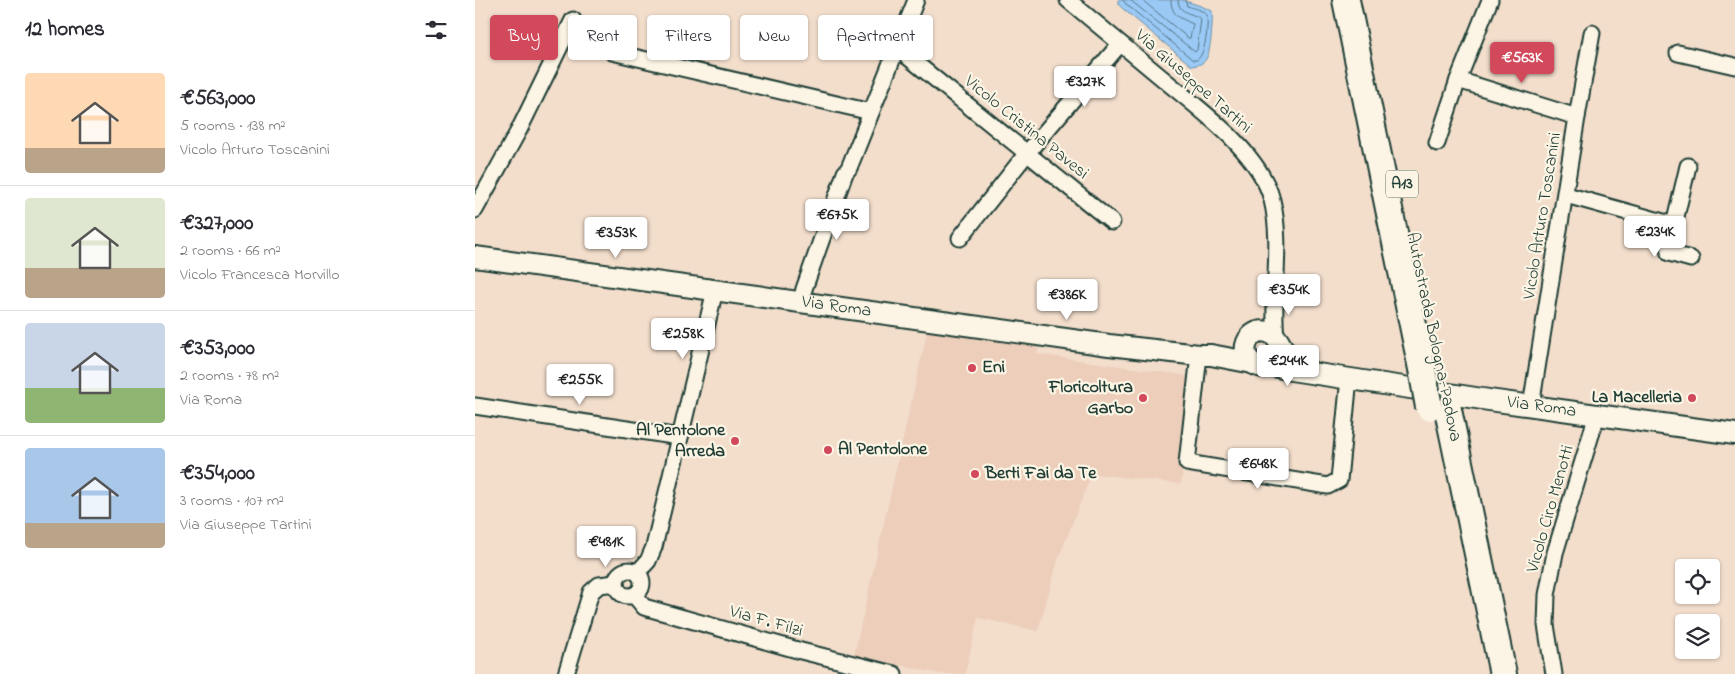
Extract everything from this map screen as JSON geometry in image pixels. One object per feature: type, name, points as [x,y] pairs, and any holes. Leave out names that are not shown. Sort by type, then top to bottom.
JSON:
[{"type":"highway","name":"Autostrada Bologna-Padova","points":[[1345,0],[1431,369]]},
{"type":"highway","name":"Autostrada Bologna-Padova","points":[[1364,0],[1438,406],[1484,674]]},
{"type":"highway","name":"Autostrada Bologna-Padova","points":[[1438,406],[1503,674]]},
{"type":"main road","name":"Via Roma","points":[[475,257],[1109,345],[1205,355],[1531,406],[1735,434]]},
{"type":"main road","points":[[1266,331],[1278,342],[1278,357],[1261,364],[1248,358],[1246,352],[1251,337],[1266,331]]},
{"type":"main road","name":"Via Roma","points":[[1205,355],[1240,346],[1251,337]]},
{"type":"main road","name":"Via Roma","points":[[1278,342],[1295,363],[1312,372]]},
{"type":"street","points":[[910,15],[916,0]]},
{"type":"street","name":"Via Giuseppe Tartini","points":[[1068,0],[1226,132],[1249,157],[1265,180],[1272,199],[1277,236],[1274,318],[1278,342]]},
{"type":"street","points":[[1437,143],[1458,80],[1490,0]]},
{"type":"street","points":[[475,210],[519,130],[568,30]]},
{"type":"street","name":"Vicolo Arturo Toscanini","points":[[1531,406],[1592,33]]},
{"type":"street","points":[[960,238],[1027,153],[1120,44]]},
{"type":"street","points":[[1678,53],[1735,66]]},
{"type":"street","points":[[637,58],[871,112]]},
{"type":"street","points":[[801,302],[842,182],[893,60]]},
{"type":"street","name":"Vicolo Cristina Pavesi","points":[[911,60],[1112,222]]},
{"type":"street","points":[[889,70],[916,64]]},
{"type":"street","points":[[1458,80],[1577,117]]},
{"type":"street","points":[[1687,166],[1669,253],[1691,258]]},
{"type":"street","points":[[1566,195],[1674,225]]},
{"type":"street","points":[[637,573],[648,561],[654,547],[715,290]]},
{"type":"street","name":"Via Giuseppe Tartini","points":[[1251,337],[1264,324],[1274,297]]},
{"type":"street","points":[[1205,355],[1187,463],[1328,486],[1339,480],[1349,378]]},
{"type":"street","points":[[475,406],[680,437]]},
{"type":"street","name":"Vicolo Ciro Menotti","points":[[1554,674],[1546,625],[1547,595],[1555,553],[1597,415]]},
{"type":"street","points":[[625,571],[637,573],[642,583],[640,590],[634,595],[626,596],[622,594],[617,588],[616,583],[619,576],[625,571]]},
{"type":"street","points":[[566,674],[591,592],[599,585],[616,583]]},
{"type":"street","name":"Via F. Filzi","points":[[634,595],[644,607],[801,651],[893,674]]},
{"type":"shaded area","points":[[928,328],[1039,345],[1037,354],[1196,377],[1181,484],[1095,474],[1090,478],[1058,560],[1038,631],[978,618],[965,674],[940,674],[854,655]]},
{"type":"water","points":[[1118,0],[1182,0],[1212,11],[1212,29],[1206,59],[1201,64],[1192,66],[1122,8],[1118,4]]},
{"type":"place","name":"Eni","points":[[972,368]]},
{"type":"place","name":"Floricoltura Garbo","points":[[1143,398]]},
{"type":"place","name":"La Macelleria","points":[[1692,398]]},
{"type":"place","name":"Al Pentolone Arreda","points":[[735,441]]},
{"type":"place","name":"Al Pentolone","points":[[828,450]]},
{"type":"place","name":"Berti Fai da Te","points":[[975,474]]}]
